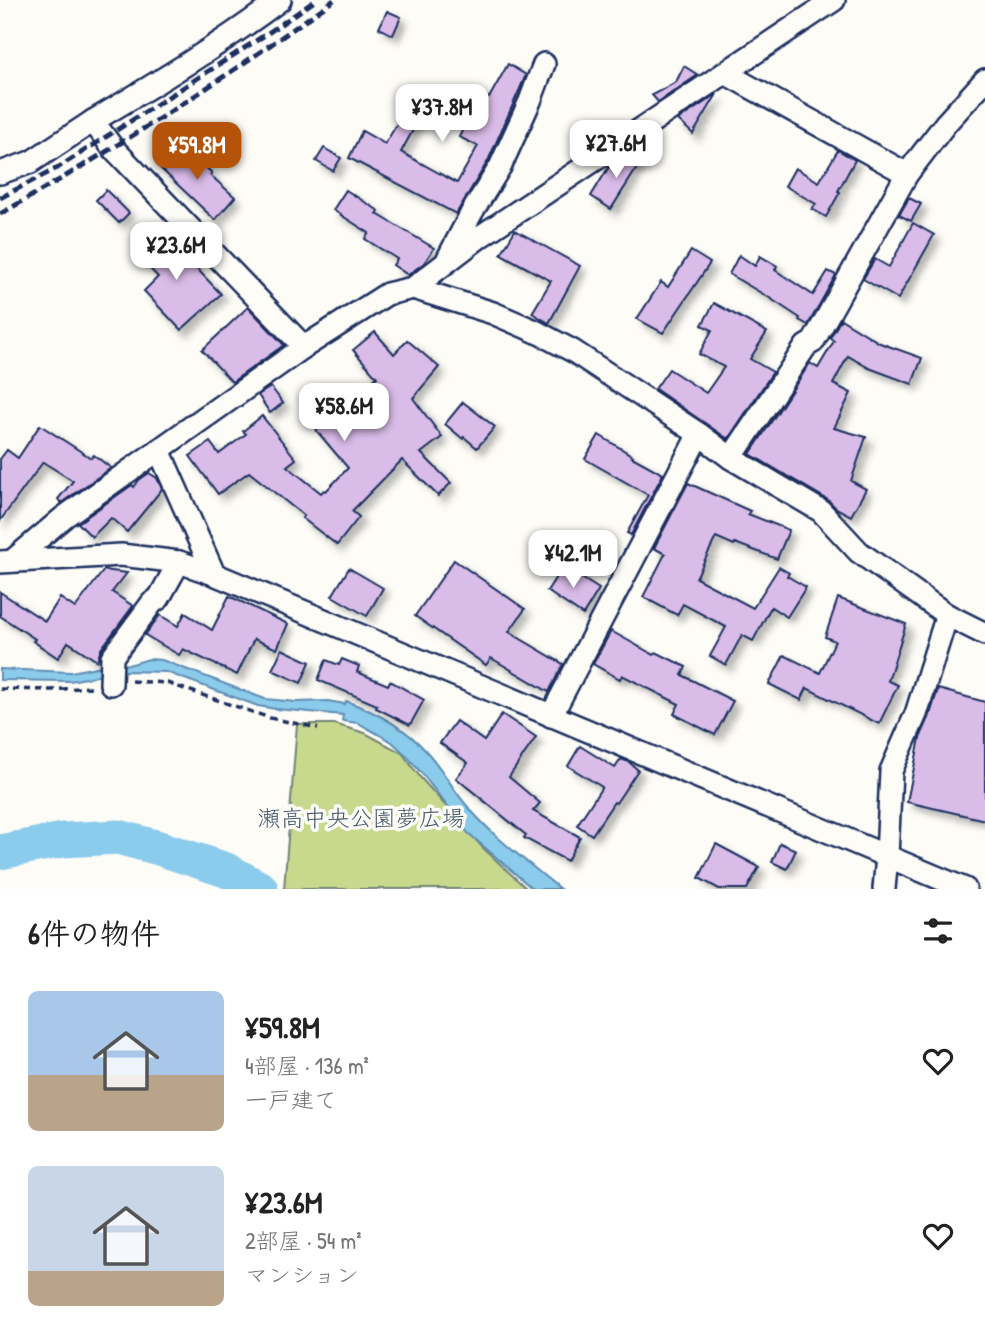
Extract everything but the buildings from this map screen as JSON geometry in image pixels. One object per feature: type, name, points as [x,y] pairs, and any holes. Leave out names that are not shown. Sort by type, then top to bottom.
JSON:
[{"type":"street","points":[[0,173],[31,162],[93,121],[163,80],[280,0]]},
{"type":"street","points":[[6,562],[64,517],[304,347],[387,294],[413,288],[481,236],[834,0]]},
{"type":"street","points":[[446,263],[472,212],[500,167],[544,64]]},
{"type":"street","points":[[725,73],[907,174]]},
{"type":"street","points":[[731,458],[806,346],[813,342],[907,174],[946,123],[985,80]]},
{"type":"street","points":[[93,121],[104,138],[304,347]]},
{"type":"street","points":[[413,288],[493,313],[573,351],[731,458],[821,511],[859,552],[947,615],[985,634]]},
{"type":"street","points":[[551,716],[699,434]]},
{"type":"street","points":[[159,450],[215,573]]},
{"type":"street","points":[[6,562],[121,555],[179,562],[215,573],[965,889]]},
{"type":"street","points":[[111,684],[112,657],[152,603],[159,598],[179,562]]},
{"type":"street","points":[[884,889],[891,771],[916,714],[947,615]]},
{"type":"path","points":[[0,689],[51,690],[135,680],[167,683],[270,718],[318,728]]},
{"type":"green space","name":"瀬高中央公園夢広場","points":[[297,724],[334,724],[365,733],[402,753],[483,848],[527,889],[284,889]]},
{"type":"water","points":[[149,659],[162,660],[265,699],[345,704],[346,701],[389,721],[426,751],[489,829],[560,889],[533,889],[468,833],[423,775],[392,742],[358,723],[342,721],[343,715],[258,706],[166,672],[124,671],[70,681],[0,680],[0,669],[71,672],[132,664]]},
{"type":"waterway","points":[[0,852],[63,840],[118,837],[226,870],[261,889]]},
{"type":"railway","points":[[0,198],[59,167],[316,0]]},
{"type":"railway","points":[[0,214],[170,112],[334,0]]}]
